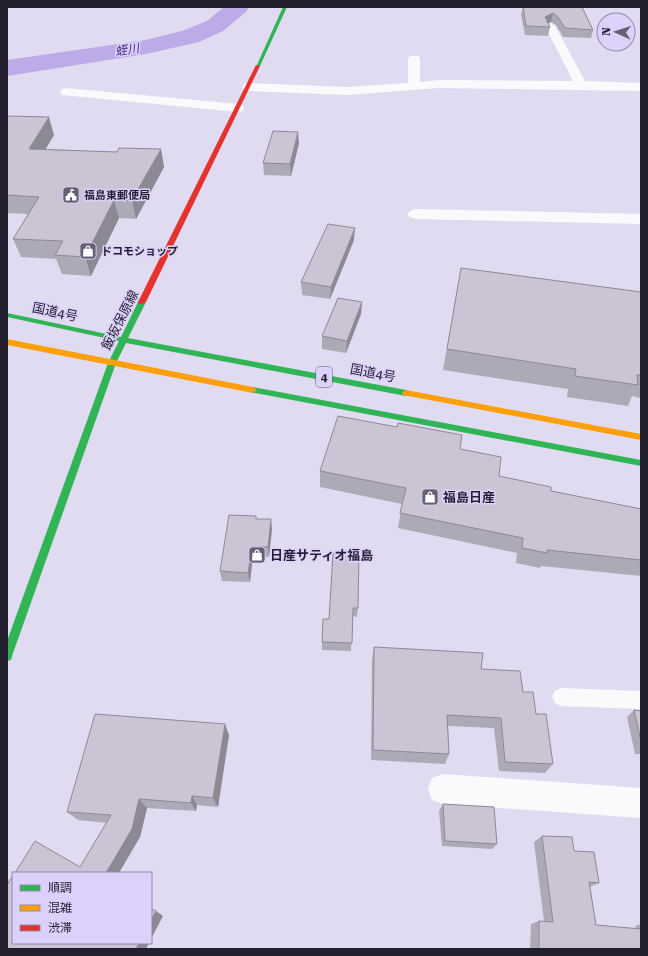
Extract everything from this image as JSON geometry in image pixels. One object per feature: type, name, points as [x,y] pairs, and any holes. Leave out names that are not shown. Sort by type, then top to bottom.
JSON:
[{"type":"main road","name":"飯坂保原線","points":[[7,656],[112,363],[125,340],[238,108],[285,7]]},
{"type":"main road","name":"国道4号","points":[[7,315],[125,340],[641,437]]},
{"type":"main road","name":"4","points":[[7,342],[641,463]]},
{"type":"street","points":[[550,26],[581,85]]},
{"type":"street","points":[[414,58],[414,86]]},
{"type":"street","points":[[248,86],[347,91],[439,84],[641,87]]},
{"type":"street","points":[[66,92],[146,98],[238,108]]},
{"type":"street","points":[[415,214],[641,219]]},
{"type":"street","points":[[443,789],[641,803]]},
{"type":"lane","points":[[561,697],[641,700]]},
{"type":"building","points":[[523,7],[582,7],[593,30],[565,28],[558,17],[553,13],[545,17],[550,27],[526,26]]},
{"type":"building","points":[[7,116],[49,117],[29,149],[117,152],[119,148],[161,149],[132,200],[114,200],[85,257],[55,255],[63,241],[13,239],[39,197],[7,195]]},
{"type":"building","points":[[273,131],[298,132],[290,164],[263,163]]},
{"type":"building","points":[[328,224],[355,228],[331,287],[301,282]]},
{"type":"building","points":[[461,268],[641,292],[641,375],[637,375],[638,385],[575,376],[576,369],[447,349]]},
{"type":"building","points":[[338,298],[362,302],[347,341],[322,336]]},
{"type":"building","points":[[338,416],[397,427],[398,423],[462,435],[460,449],[501,457],[499,476],[551,487],[551,491],[641,509],[641,560],[547,550],[547,553],[522,548],[523,538],[400,513],[406,488],[320,471]]},
{"type":"building","points":[[229,515],[256,516],[256,519],[271,519],[268,547],[252,547],[248,573],[220,571]]},
{"type":"building","points":[[333,553],[359,554],[358,608],[353,608],[352,643],[322,642],[323,619],[329,619]]},
{"type":"building","points":[[374,647],[483,653],[481,669],[520,671],[523,692],[533,692],[536,714],[546,714],[553,764],[505,762],[501,718],[447,715],[449,754],[373,750]]},
{"type":"building","points":[[634,710],[641,711],[641,741]]},
{"type":"building","points":[[95,714],[225,724],[213,798],[192,796],[191,803],[139,799],[132,829],[107,872],[16,872],[35,841],[80,867],[111,815],[67,812]]},
{"type":"building","points":[[443,804],[494,807],[497,844],[445,841]]},
{"type":"building","points":[[542,836],[572,837],[574,851],[594,852],[599,883],[589,882],[596,925],[641,929],[641,949],[539,949],[539,921],[553,922]]},
{"type":"building","points":[[12,877],[12,944],[138,944],[136,949],[7,949],[7,885]]},
{"type":"building","points":[[152,909],[156,911],[152,918]]},
{"type":"waterway","name":"蛭川","points":[[7,68],[146,47],[190,37],[215,26],[238,7]]},
{"type":"traffic: fast","points":[[258,66],[285,7]]},
{"type":"traffic: fast","points":[[7,656],[112,363],[142,302]]},
{"type":"traffic: fast","points":[[7,315],[125,340],[406,393]]},
{"type":"traffic: fast","points":[[253,390],[641,463]]},
{"type":"traffic: slow","points":[[7,342],[253,390]]},
{"type":"traffic: slow","points":[[406,393],[641,437]]},
{"type":"traffic: jam","points":[[142,302],[258,66]]},
{"type":"place","name":"福島東郵便局","points":[[71,195]]},
{"type":"place","name":"ドコモショップ","points":[[88,251]]},
{"type":"place","name":"福島日産","points":[[430,497]]},
{"type":"place","name":"日産サティオ福島","points":[[257,555]]}]
